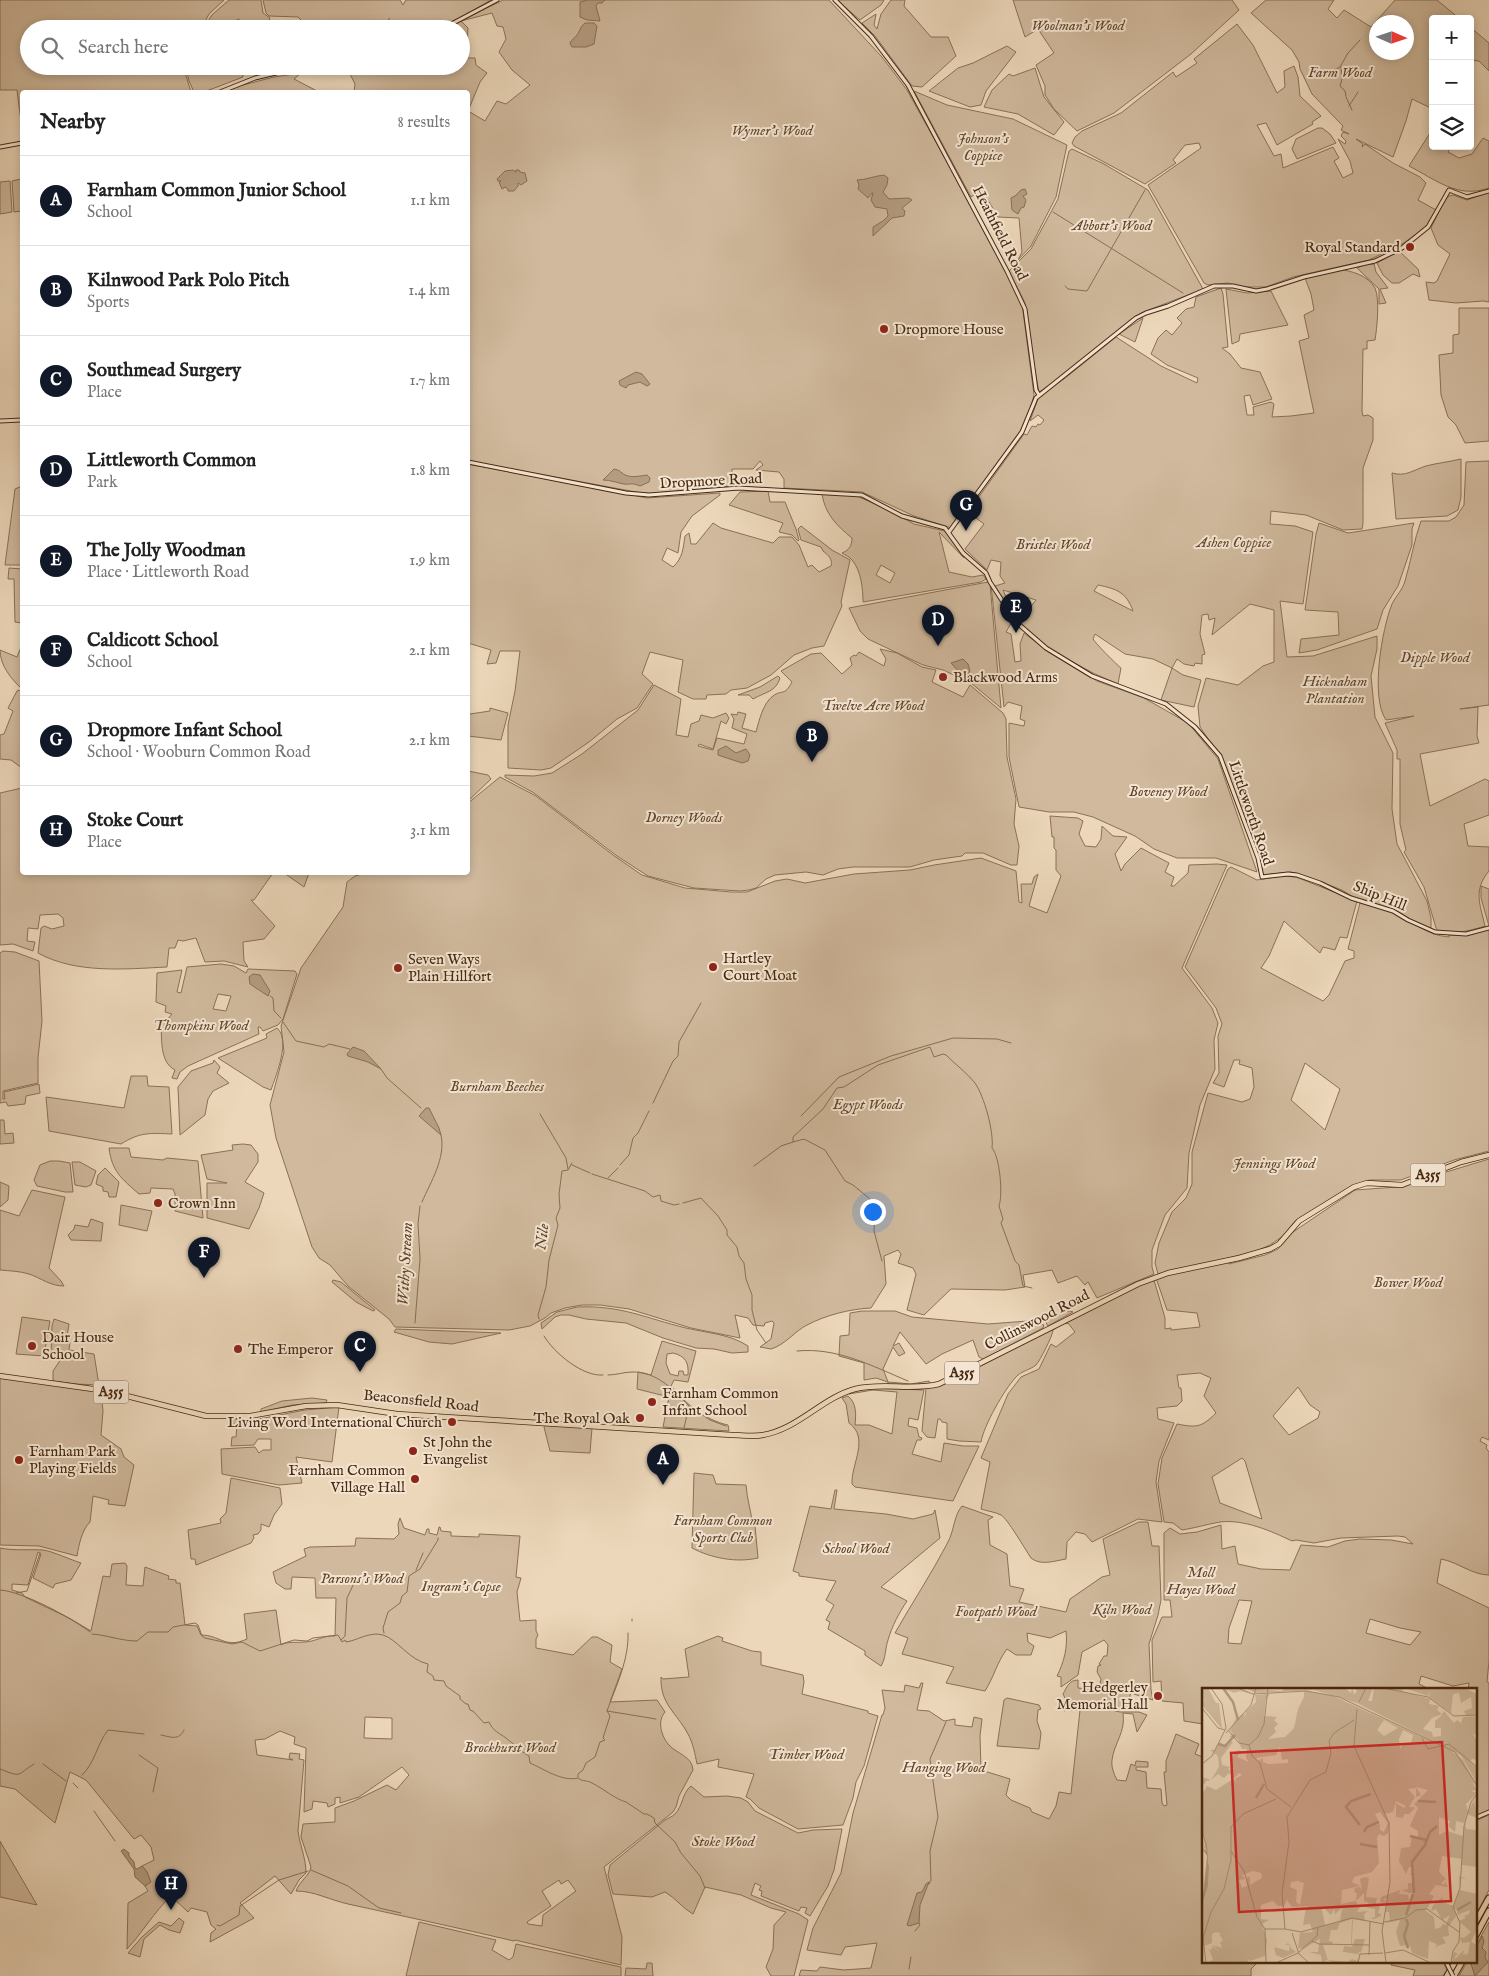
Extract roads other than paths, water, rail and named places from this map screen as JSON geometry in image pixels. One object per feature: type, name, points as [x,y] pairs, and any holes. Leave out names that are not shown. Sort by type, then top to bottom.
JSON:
[{"type":"highway","points":[[1476,1921],[1489,1898]]},
{"type":"highway","points":[[1476,1935],[1489,1911]]},
{"type":"highway","points":[[1448,1976],[1454,1964]]},
{"type":"highway","points":[[1454,1976],[1461,1964]]},
{"type":"main road","name":"Collinswood Road","points":[[754,1436],[781,1430],[838,1396],[856,1389],[877,1386],[915,1388],[939,1384],[1138,1284],[1180,1270],[1256,1253],[1278,1244],[1300,1221],[1354,1187],[1374,1183],[1402,1185],[1461,1162],[1489,1155]]},
{"type":"main road","name":"Beaconsfield Road","points":[[0,1376],[107,1391],[206,1416],[250,1416],[306,1406],[337,1405],[397,1414],[754,1436]]},
{"type":"street","points":[[459,20],[497,0]]},
{"type":"street","name":"Heathfield Road","points":[[835,0],[871,36],[908,85],[1003,263],[1025,309],[1036,390],[1039,394]]},
{"type":"street","points":[[225,90],[268,75]]},
{"type":"street","points":[[0,147],[20,143]]},
{"type":"street","points":[[949,532],[1022,432],[1039,394],[1136,318],[1214,286],[1232,286],[1256,291],[1267,290],[1293,279],[1375,261],[1402,248],[1428,227],[1449,190],[1467,197],[1489,191]]},
{"type":"street","points":[[0,421],[20,420]]},
{"type":"street","name":"Dropmore Road","points":[[470,462],[649,496],[739,488],[862,495],[902,516],[945,528],[949,532]]},
{"type":"street","name":"Littleworth Road","points":[[949,532],[963,553],[986,573],[1016,622],[1046,648],[1092,676],[1166,704],[1195,727],[1220,756],[1258,858],[1262,877]]},
{"type":"street","name":"Ship Hill","points":[[1262,877],[1288,874],[1297,875],[1320,883],[1351,898],[1393,910],[1408,920],[1435,932],[1466,934],[1489,928]]},
{"type":"street","points":[[1476,1818],[1489,1812]]},
{"type":"street","points":[[1447,1964],[1454,1976]]},
{"type":"waterway","points":[[1329,73],[1340,67],[1348,53],[1360,40]]},
{"type":"waterway","points":[[1341,67],[1342,79],[1340,86],[1345,91],[1346,96]]},
{"type":"waterway","points":[[1349,106],[1358,92]]},
{"type":"waterway","points":[[1346,97],[1352,110]]},
{"type":"waterway","points":[[1065,286],[1068,289],[1087,291],[1145,190]]},
{"type":"waterway","points":[[1053,212],[1183,293]]},
{"type":"waterway","name":"Withy Stream","points":[[270,996],[273,998],[274,1011],[281,1018]]},
{"type":"waterway","points":[[653,1103],[673,1061],[678,1056],[679,1042],[701,1003]]},
{"type":"waterway","name":"Withy Stream","points":[[283,1022],[296,1041],[324,1047],[329,1044],[350,1049]]},
{"type":"waterway","points":[[801,1116],[839,1077],[891,1056],[953,1038],[997,1039],[1011,1043]]},
{"type":"waterway","points":[[754,1166],[781,1146],[793,1142],[793,1137],[823,1109],[837,1088],[844,1087],[878,1065],[930,1047],[934,1057],[946,1055],[965,1072],[975,1083],[982,1096],[990,1123],[992,1148],[999,1167],[1001,1194],[999,1206],[1003,1219],[1001,1223],[1015,1261],[1019,1265],[1023,1286],[1032,1288]]},
{"type":"waterway","name":"Withy Stream","points":[[381,1069],[387,1078],[421,1108]]},
{"type":"waterway","points":[[620,1165],[629,1155],[633,1138],[638,1133],[649,1111]]},
{"type":"waterway","points":[[540,1114],[566,1158],[568,1169]]},
{"type":"waterway","name":"Withy Stream","points":[[422,1202],[440,1161],[441,1135]]},
{"type":"waterway","points":[[793,1142],[804,1139],[825,1150],[845,1181],[870,1199],[875,1216],[874,1231],[882,1261]]},
{"type":"waterway","name":"Nile","points":[[539,1319],[538,1315],[546,1287],[549,1260],[558,1225],[556,1218],[560,1208],[559,1194],[562,1171],[568,1170],[572,1163]]},
{"type":"waterway","points":[[572,1165],[590,1173]]},
{"type":"waterway","points":[[608,1178],[618,1168]]},
{"type":"waterway","points":[[592,1174],[645,1191],[653,1197],[660,1195],[661,1201],[674,1205],[679,1204]]},
{"type":"waterway","points":[[683,1203],[701,1198],[718,1216],[727,1230],[727,1235],[737,1247],[739,1256],[744,1263],[746,1279],[752,1295],[752,1310],[757,1330],[766,1343]]},
{"type":"waterway","name":"Withy Stream","points":[[415,1323],[420,1259],[418,1224],[420,1206]]},
{"type":"waterway","points":[[544,1336],[555,1350],[570,1363],[595,1375],[603,1375]]},
{"type":"waterway","points":[[797,1351],[826,1352],[840,1355],[868,1364],[908,1381]]},
{"type":"waterway","points":[[608,1375],[629,1372],[641,1373],[657,1378],[689,1406],[684,1428]]},
{"type":"waterway","points":[[689,1406],[710,1420],[726,1426]]},
{"type":"waterway","points":[[384,1633],[383,1628],[388,1612],[400,1603],[402,1596],[407,1592],[409,1576],[420,1569],[438,1538]]},
{"type":"waterway","points":[[16,1593],[27,1591],[40,1553]]},
{"type":"waterway","points":[[416,1570],[423,1553]]},
{"type":"waterway","points":[[341,1640],[345,1636],[347,1598],[356,1579]]},
{"type":"waterway","points":[[0,1590],[21,1595],[46,1606],[90,1632]]},
{"type":"waterway","points":[[92,1634],[137,1641],[148,1632],[168,1632],[173,1627],[195,1623],[205,1638],[232,1644],[242,1642],[260,1651],[294,1640],[307,1641],[313,1638],[338,1635],[342,1642],[373,1634],[388,1637],[409,1654],[428,1664],[427,1672],[433,1676],[434,1680],[444,1681],[446,1686],[460,1696],[460,1699],[468,1704],[470,1710],[484,1723],[489,1722],[496,1732],[529,1756],[530,1763],[559,1777],[578,1778],[590,1782],[654,1818],[655,1823],[675,1842],[681,1853],[700,1876],[705,1888]]},
{"type":"waterway","points":[[578,1777],[586,1763],[595,1757],[600,1742],[605,1740],[603,1738],[610,1716],[607,1711],[624,1663],[628,1633]]},
{"type":"waterway","points":[[607,1711],[656,1719]]},
{"type":"waterway","points":[[929,1884],[931,1880],[930,1851],[938,1817],[930,1759],[946,1722]]},
{"type":"waterway","points":[[82,1775],[90,1765],[108,1730],[144,1734]]},
{"type":"waterway","points":[[161,1735],[177,1737],[184,1730]]},
{"type":"waterway","points":[[139,1755],[158,1768],[153,1792]]},
{"type":"waterway","points":[[0,1769],[12,1774],[19,1774],[34,1764]]},
{"type":"waterway","points":[[43,1764],[66,1781]]},
{"type":"waterway","points":[[73,1783],[78,1788]]},
{"type":"waterway","points":[[94,1811],[115,1841]]},
{"type":"waterway","points":[[311,1870],[348,1886],[379,1908],[401,1913]]},
{"type":"waterway","points":[[217,1925],[220,1926],[239,1915],[240,1906],[279,1880],[308,1871]]},
{"type":"waterway","points":[[915,1931],[920,1925],[919,1923]]},
{"type":"waterway","points":[[909,1969],[911,1957]]},
{"type":"place","name":"Royal Standard","points":[[1410,247]]},
{"type":"place","name":"Dropmore House","points":[[884,329]]},
{"type":"place","name":"Dropmore Infant School","points":[[966,531]]},
{"type":"place","name":"The Jolly Woodman","points":[[1016,633]]},
{"type":"place","name":"Littleworth Common","points":[[938,646]]},
{"type":"place","name":"Blackwood Arms","points":[[943,677]]},
{"type":"place","name":"Kilnwood Park Polo Pitch","points":[[812,762]]},
{"type":"place","name":"Hartley Court Moat","points":[[713,967]]},
{"type":"place","name":"Seven Ways Plain Hillfort","points":[[398,968]]},
{"type":"place","name":"Crown Inn","points":[[158,1203]]},
{"type":"place","name":"Caldicott School","points":[[204,1278]]},
{"type":"place","name":"Dair House School","points":[[32,1346]]},
{"type":"place","name":"The Emperor","points":[[238,1349]]},
{"type":"place","name":"Southmead Surgery","points":[[360,1372]]},
{"type":"place","name":"Farnham Common Infant School","points":[[652,1402]]},
{"type":"place","name":"The Royal Oak","points":[[640,1418]]},
{"type":"place","name":"Living Word International Church","points":[[452,1422]]},
{"type":"place","name":"St John the Evangelist","points":[[413,1451]]},
{"type":"place","name":"Farnham Park Playing Fields","points":[[19,1460]]},
{"type":"place","name":"Farnham Common Village Hall","points":[[415,1479]]},
{"type":"place","name":"Farnham Common Junior School","points":[[663,1485]]},
{"type":"place","name":"Hedgerley Memorial Hall","points":[[1158,1696]]},
{"type":"place","name":"Stoke Court","points":[[171,1910]]},
{"type":"park label","name":"Woolman's Wood","points":[[1078,25]]},
{"type":"park label","name":"Farm Wood","points":[[1340,72]]},
{"type":"park label","name":"Wymer's Wood","points":[[772,130]]},
{"type":"park label","name":"Johnson's Coppice","points":[[983,146]]},
{"type":"park label","name":"Abbott's Wood","points":[[1112,225]]},
{"type":"park label","name":"Ashen Coppice","points":[[1234,542]]},
{"type":"park label","name":"Bristles Wood","points":[[1053,544]]},
{"type":"park label","name":"Dipple Wood","points":[[1435,657]]},
{"type":"park label","name":"Hicknaham Plantation","points":[[1335,690]]},
{"type":"park label","name":"Twelve Acre Wood","points":[[873,705]]},
{"type":"park label","name":"Boveney Wood","points":[[1168,791]]},
{"type":"park label","name":"Dorney Woods","points":[[684,817]]},
{"type":"park label","name":"Thompkins Wood","points":[[201,1025]]},
{"type":"park label","name":"Burnham Beeches","points":[[497,1086]]},
{"type":"park label","name":"Egypt Woods","points":[[868,1104]]},
{"type":"park label","name":"Jennings Wood","points":[[1274,1163]]},
{"type":"park label","name":"Bower Wood","points":[[1408,1282]]},
{"type":"park label","name":"Farnham Common Sports Club","points":[[723,1528]]},
{"type":"park label","name":"School Wood","points":[[856,1548]]},
{"type":"park label","name":"Parsons's Wood","points":[[362,1578]]},
{"type":"park label","name":"Moll Hayes Wood","points":[[1201,1580]]},
{"type":"park label","name":"Ingram's Copse","points":[[461,1586]]},
{"type":"park label","name":"Kiln Wood","points":[[1122,1609]]},
{"type":"park label","name":"Footpath Wood","points":[[996,1611]]},
{"type":"park label","name":"Brockhurst Wood","points":[[510,1747]]},
{"type":"park label","name":"Timber Wood","points":[[806,1754]]},
{"type":"park label","name":"Hanging Wood","points":[[944,1767]]},
{"type":"park label","name":"Stoke Wood","points":[[723,1841]]}]
